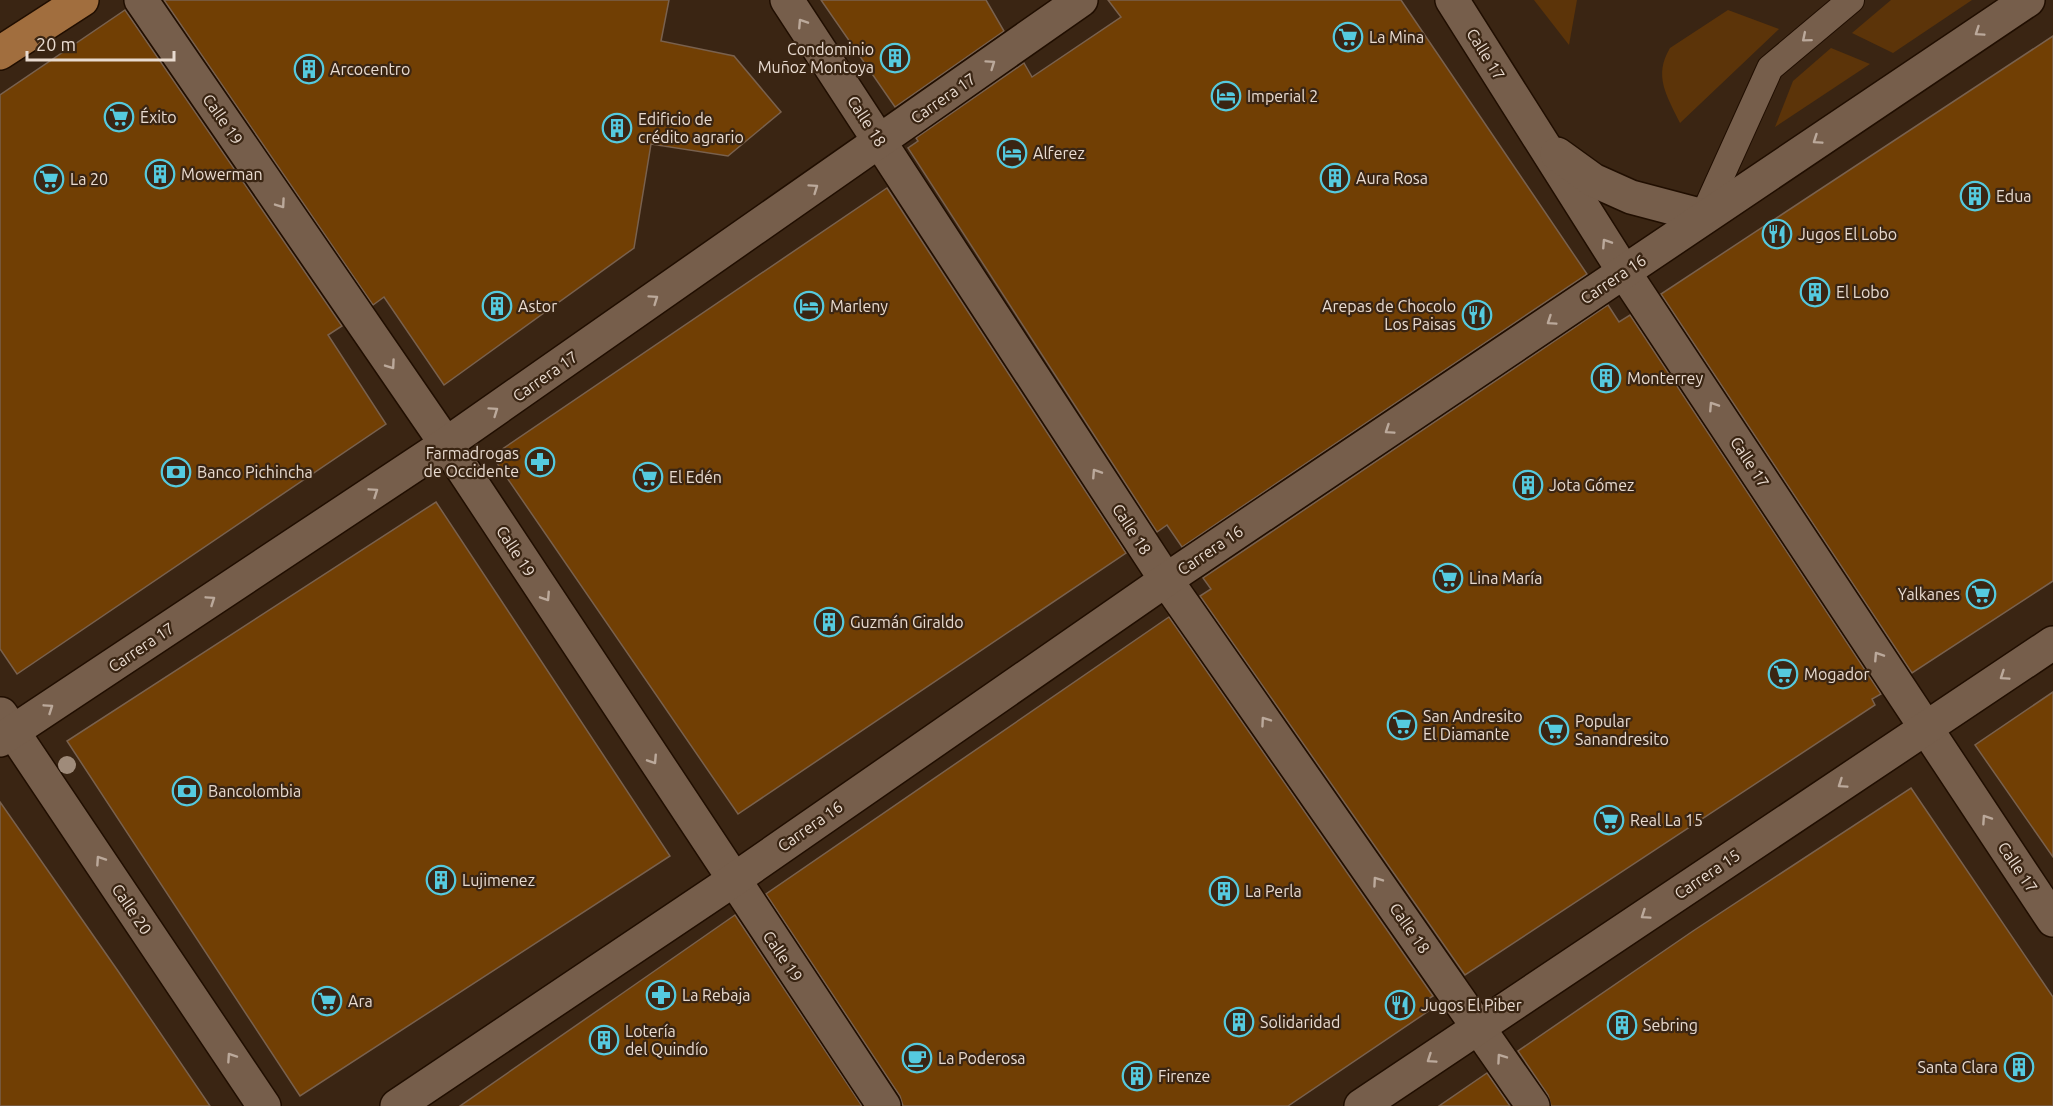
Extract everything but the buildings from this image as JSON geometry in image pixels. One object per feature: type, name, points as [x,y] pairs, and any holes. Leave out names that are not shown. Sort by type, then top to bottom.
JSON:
[{"type":"main road","points":[[0,53],[82,0]]},
{"type":"street","name":"Calle 19","points":[[141,0],[446,444],[732,880],[884,1106]]},
{"type":"street","name":"Calle 18","points":[[787,0],[1166,580],[1533,1106]]},
{"type":"street","name":"Carrera 17","points":[[4,728],[446,444],[1082,0]]},
{"type":"street","name":"Calle 17","points":[[1452,0],[1624,272],[2053,920]]},
{"type":"street","name":"Carrera 16","points":[[397,1106],[732,880],[1166,580],[1624,272],[1703,216],[2028,0]]},
{"type":"street","points":[[1541,141],[1593,180],[1631,197],[1703,216]]},
{"type":"street","name":"Carrera 15","points":[[1361,1106],[2053,643]]},
{"type":"street","name":"Calle 20","points":[[4,728],[264,1106]]},
{"type":"lane","points":[[1703,216],[1770,68],[1851,0]]},
{"type":"shaded area","points":[[1534,0],[1577,0],[1569,45]]},
{"type":"shaded area","points":[[1891,0],[1972,0],[1893,53],[1852,33]]},
{"type":"shaded area","points":[[1728,10],[1779,29],[1680,123],[1664,86],[1662,77],[1665,58],[1670,48]]},
{"type":"shaded area","points":[[1831,48],[1870,64],[1775,127],[1793,81]]},
{"type":"place","name":"La Mina","points":[[1348,37]]},
{"type":"place","name":"Condominio Muñoz Montoya","points":[[895,58]]},
{"type":"place","name":"Arcocentro","points":[[309,69]]},
{"type":"place","name":"Imperial 2","points":[[1226,96]]},
{"type":"place","name":"Éxito","points":[[119,117]]},
{"type":"place","name":"Edificio de crédito agrario","points":[[617,128]]},
{"type":"place","name":"Alferez","points":[[1012,153]]},
{"type":"place","name":"Mowerman","points":[[160,174]]},
{"type":"place","name":"Aura Rosa","points":[[1335,178]]},
{"type":"place","name":"La 20","points":[[49,179]]},
{"type":"place","name":"Edua","points":[[1975,196]]},
{"type":"place","name":"Jugos El Lobo","points":[[1777,234]]},
{"type":"place","name":"El Lobo","points":[[1815,292]]},
{"type":"place","name":"Astor","points":[[497,306]]},
{"type":"place","name":"Marleny","points":[[809,306]]},
{"type":"place","name":"Arepas de Chocolo Los Paisas","points":[[1477,315]]},
{"type":"place","name":"Monterrey","points":[[1606,378]]},
{"type":"place","name":"Farmadrogas de Occidente","points":[[540,462]]},
{"type":"place","name":"Banco Pichincha","points":[[176,472]]},
{"type":"place","name":"El Edén","points":[[648,477]]},
{"type":"place","name":"Jota Gómez","points":[[1528,485]]},
{"type":"place","name":"Lina María","points":[[1448,578]]},
{"type":"place","name":"Yalkanes","points":[[1981,594]]},
{"type":"place","name":"Guzmán Giraldo","points":[[829,622]]},
{"type":"place","name":"Mogador","points":[[1783,674]]},
{"type":"place","name":"San Andresito El Diamante","points":[[1402,725]]},
{"type":"place","name":"Popular Sanandresito","points":[[1554,730]]},
{"type":"place","name":"Bancolombia","points":[[187,791]]},
{"type":"place","name":"Real La 15","points":[[1609,820]]},
{"type":"place","name":"Lujimenez","points":[[441,880]]},
{"type":"place","name":"La Perla","points":[[1224,891]]},
{"type":"place","name":"La Rebaja","points":[[661,995]]},
{"type":"place","name":"Ara","points":[[327,1001]]},
{"type":"place","name":"Jugos El Piber","points":[[1400,1005]]},
{"type":"place","name":"Solidaridad","points":[[1239,1022]]},
{"type":"place","name":"Sebring","points":[[1622,1025]]},
{"type":"place","name":"Lotería del Quindío","points":[[604,1040]]},
{"type":"place","name":"La Poderosa","points":[[917,1058]]},
{"type":"place","name":"Santa Clara","points":[[2019,1067]]},
{"type":"place","name":"Firenze","points":[[1137,1076]]}]
